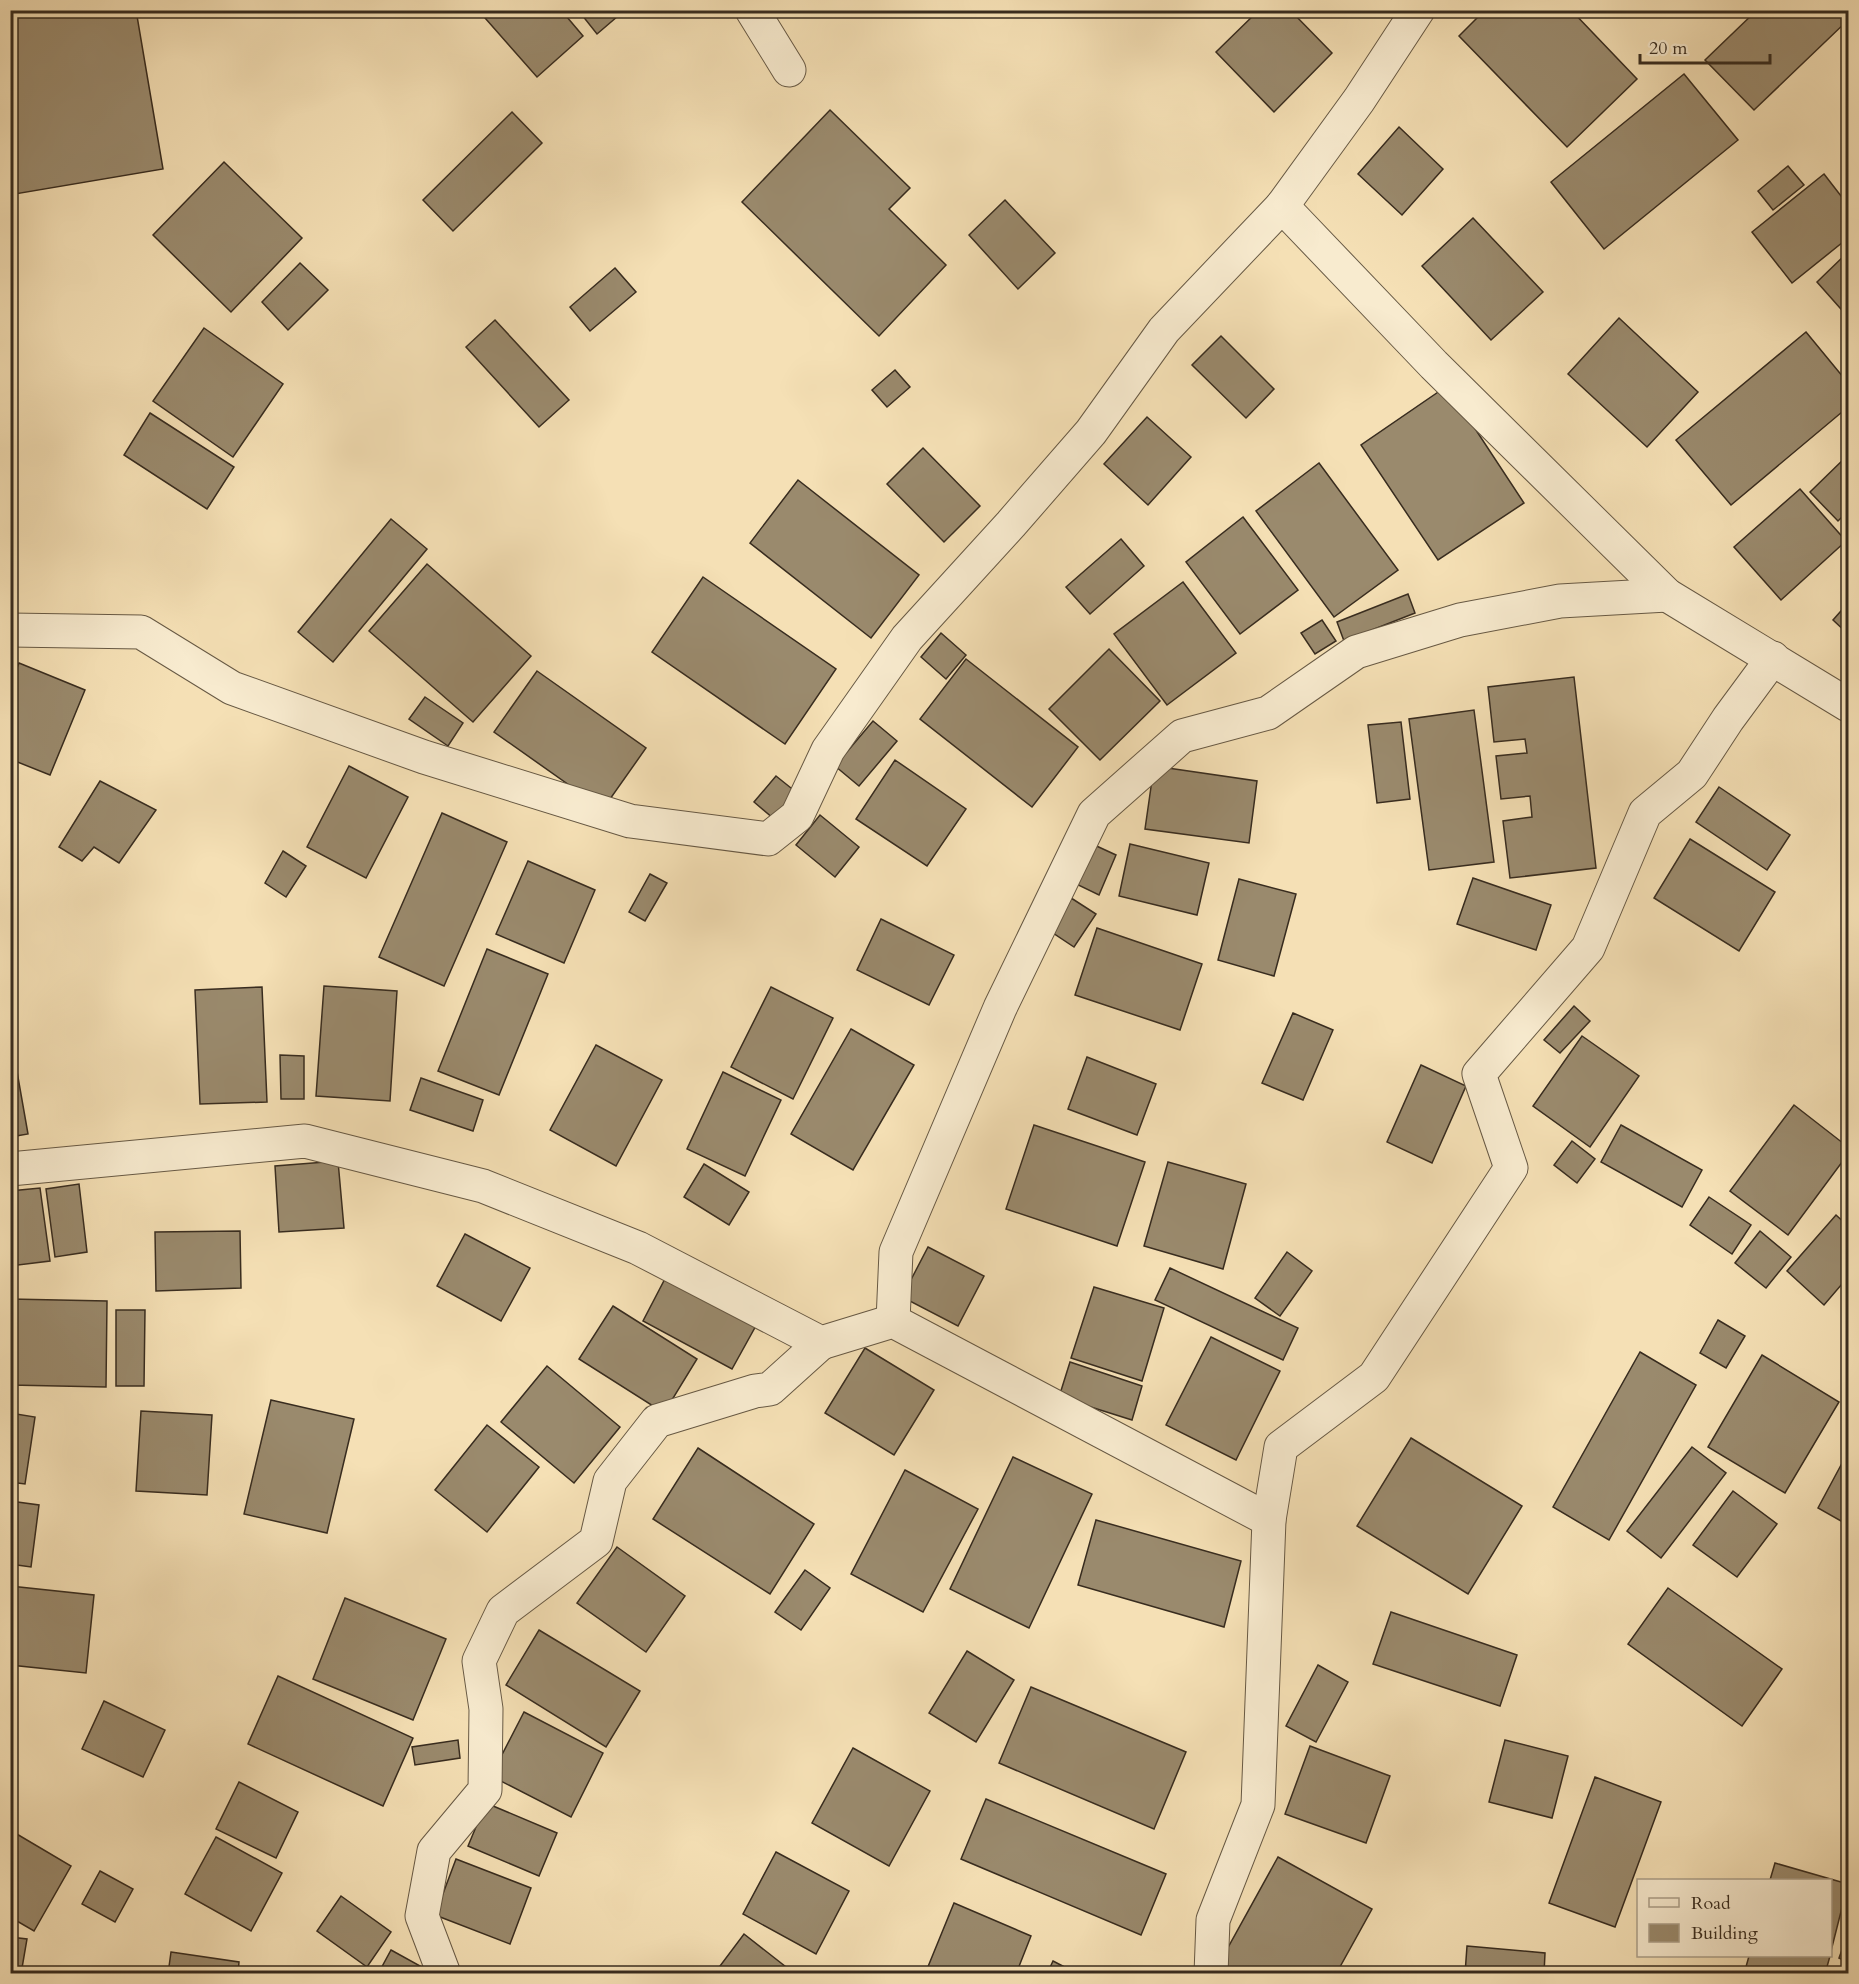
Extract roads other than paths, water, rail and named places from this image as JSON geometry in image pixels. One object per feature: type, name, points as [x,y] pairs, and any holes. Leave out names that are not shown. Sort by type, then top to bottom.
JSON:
[{"type":"street","points":[[752,10],[789,70]]},
{"type":"street","points":[[10,630],[141,632],[232,688],[424,757],[630,822],[768,839],[797,816],[828,750],[907,638],[1091,432],[1164,330],[1282,207],[1359,100],[1418,10]]},
{"type":"street","points":[[1282,207],[1434,365],[1667,595],[1848,705]]},
{"type":"street","points":[[893,1321],[896,1251],[1000,1008],[1094,814],[1182,736],[1268,713],[1356,652],[1460,620],[1560,600],[1667,595]]},
{"type":"street","points":[[1211,1974],[1213,1920],[1258,1805],[1269,1520],[1281,1447],[1374,1377],[1511,1168],[1479,1074],[1588,948],[1645,813],[1692,774],[1728,719],[1773,658]]},
{"type":"street","points":[[10,1169],[305,1141],[483,1186],[638,1248],[821,1344]]},
{"type":"street","points":[[444,1974],[422,1916],[435,1851],[485,1790],[486,1709],[479,1661],[503,1611],[596,1541],[610,1481],[657,1421],[756,1391],[770,1389],[821,1344],[893,1321],[1269,1520]]}]
